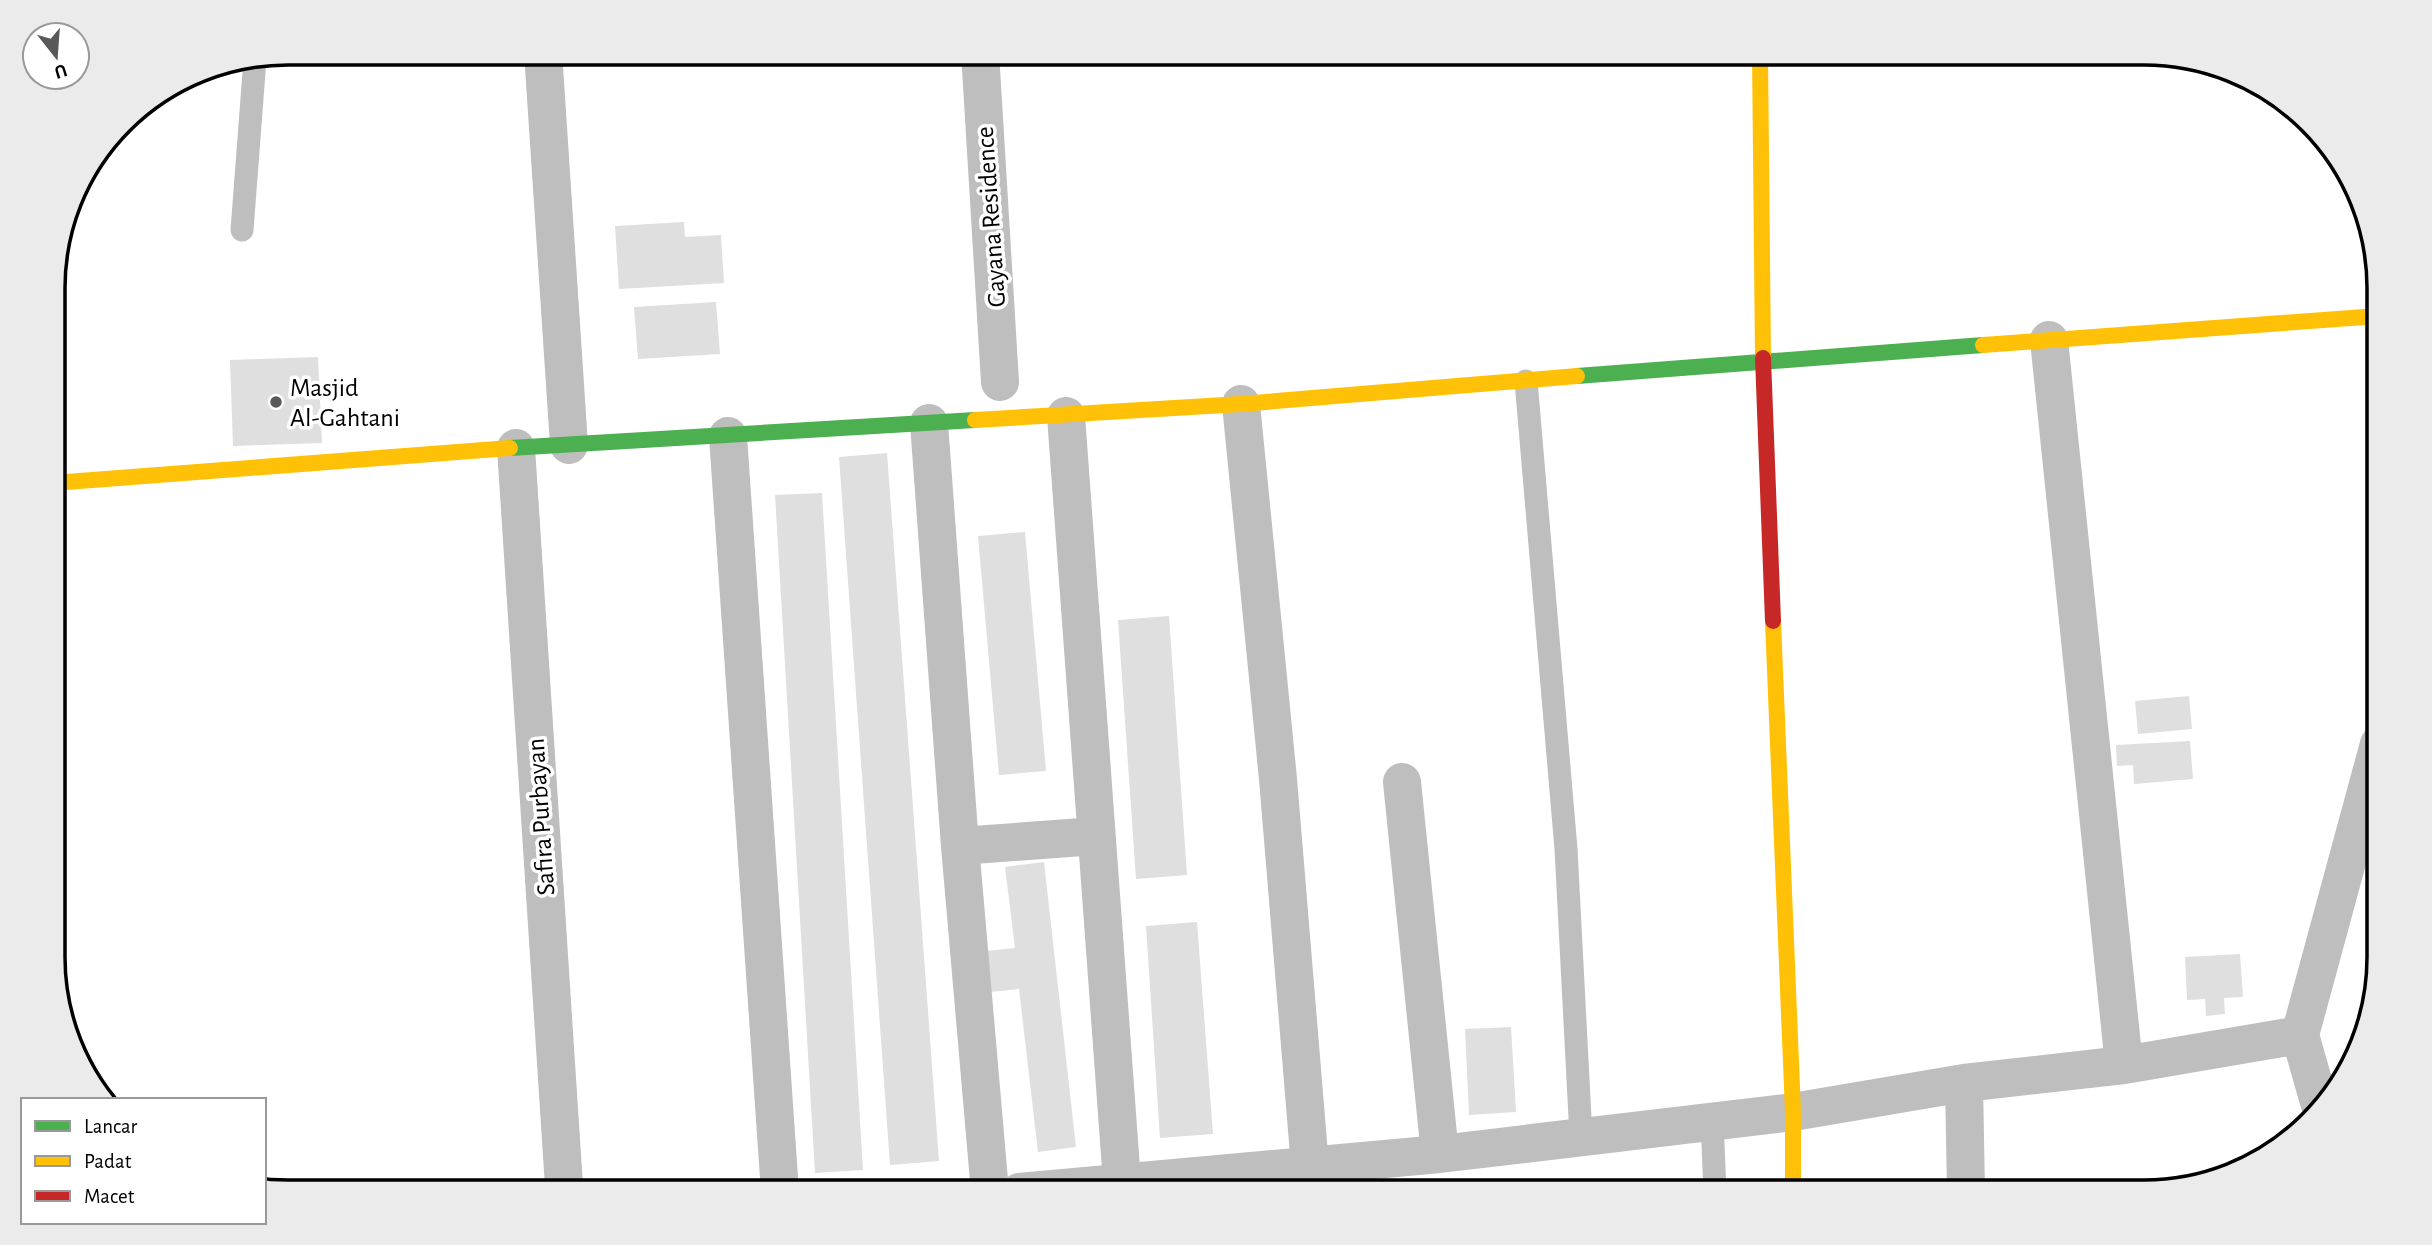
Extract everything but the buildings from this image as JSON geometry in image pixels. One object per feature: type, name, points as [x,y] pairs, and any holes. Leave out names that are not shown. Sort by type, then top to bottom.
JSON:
[{"type":"street","points":[[544,65],[569,445]]},
{"type":"street","name":"Gayana Residence","points":[[980,65],[1000,382]]},
{"type":"street","points":[[1760,65],[1763,361],[1793,1112],[1793,1180]]},
{"type":"street","points":[[65,482],[516,448],[1241,404],[1763,361],[2367,317]]},
{"type":"street","points":[[2049,340],[2124,1065]]},
{"type":"street","points":[[1241,404],[1278,779],[1310,1166]]},
{"type":"street","points":[[1066,416],[1122,1180]]},
{"type":"street","points":[[929,423],[960,846],[989,1180]]},
{"type":"street","points":[[728,436],[779,1180]]},
{"type":"street","name":"Safira Purbayan","points":[[516,448],[564,1180]]},
{"type":"street","points":[[1402,782],[1440,1154]]},
{"type":"street","points":[[2318,1097],[2300,1035],[2367,788]]},
{"type":"street","points":[[960,846],[1096,836]]},
{"type":"street","points":[[1146,1180],[1440,1154],[1793,1112],[1964,1083],[2124,1065],[2300,1035]]},
{"type":"street","points":[[1964,1083],[1966,1180]]},
{"type":"lane","points":[[242,230],[254,68]]},
{"type":"lane","points":[[1526,381],[1566,849],[1581,1137]]},
{"type":"lane","points":[[1712,1121],[1714,1180]]},
{"type":"traffic: fast","points":[[1577,376],[1983,345]]},
{"type":"traffic: fast","points":[[510,448],[975,420]]},
{"type":"traffic: slow","points":[[1760,65],[1763,358]]},
{"type":"traffic: slow","points":[[1983,345],[2367,317]]},
{"type":"traffic: slow","points":[[975,420],[1241,404],[1577,376]]},
{"type":"traffic: slow","points":[[65,482],[510,448]]},
{"type":"traffic: slow","points":[[1773,621],[1793,1112],[1793,1180]]},
{"type":"traffic: jam","points":[[1763,358],[1773,621]]},
{"type":"place","name":"Masjid Al-Gahtani","points":[[276,402]]}]
